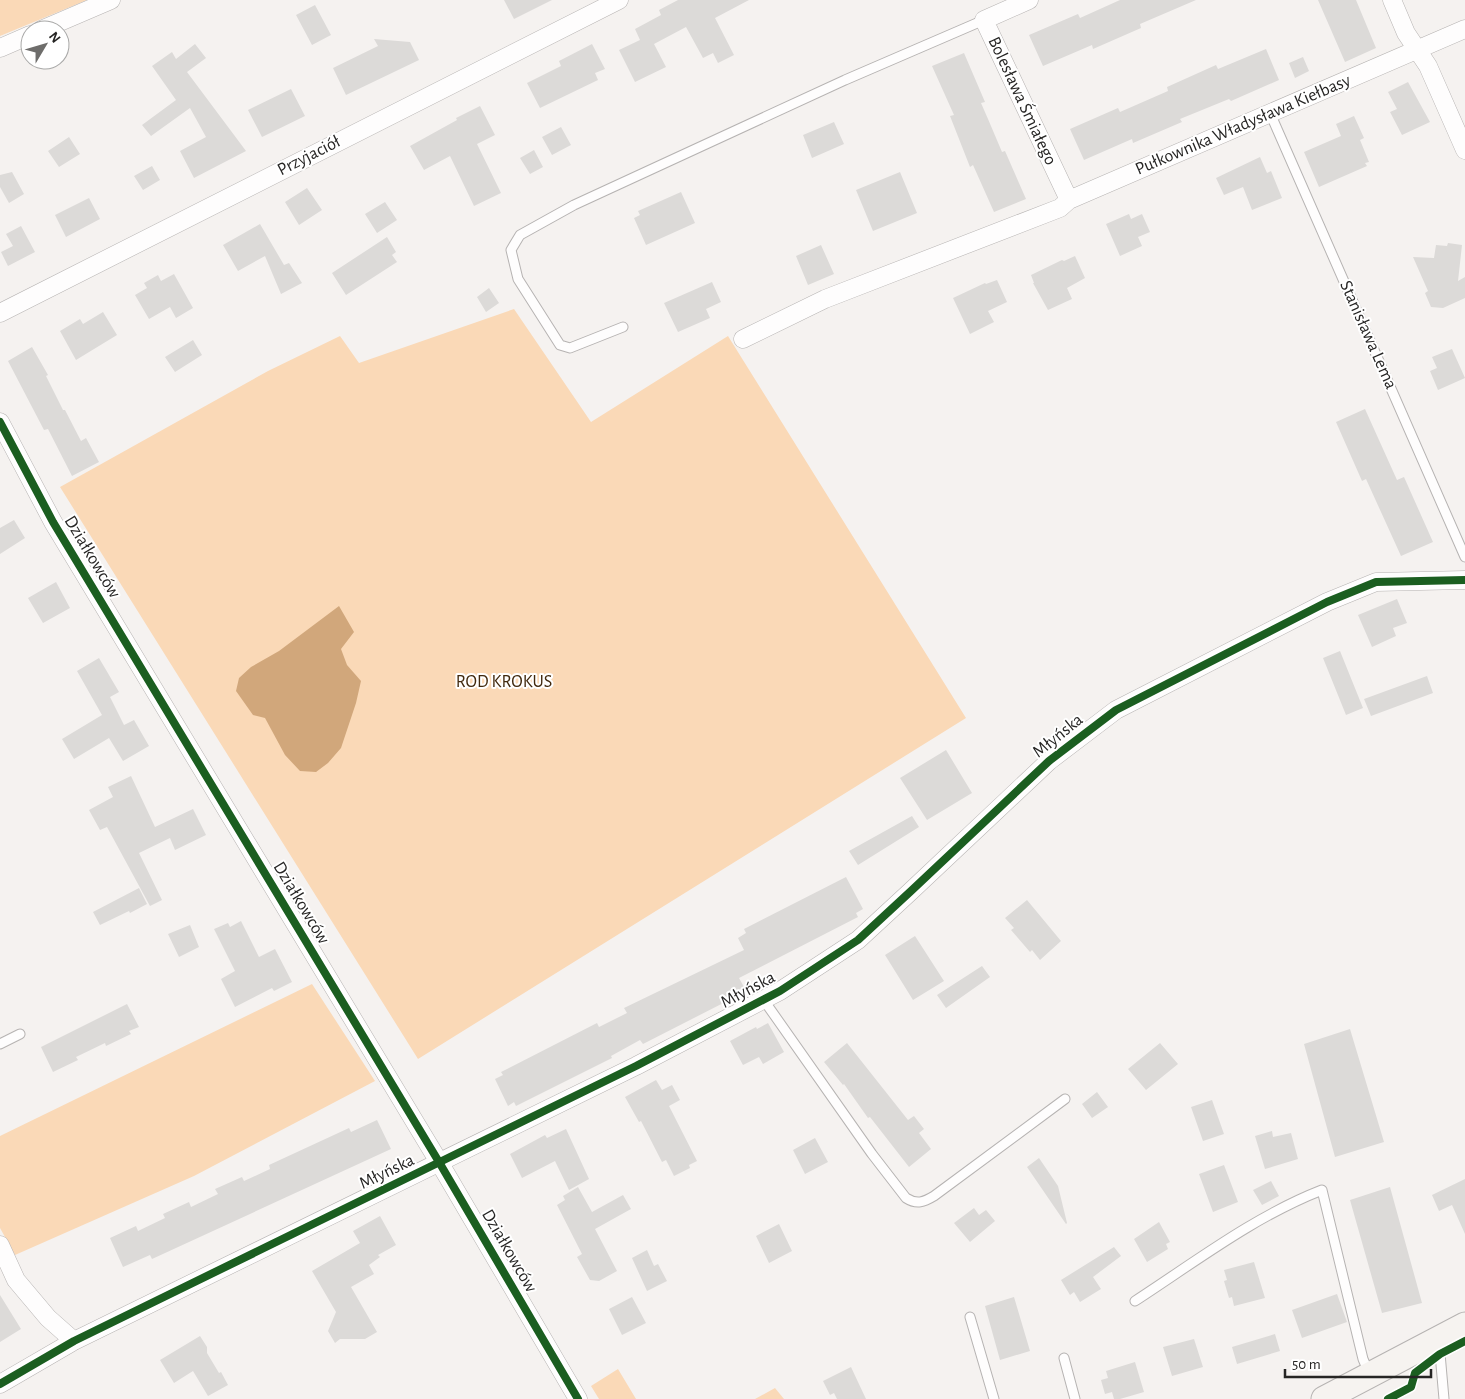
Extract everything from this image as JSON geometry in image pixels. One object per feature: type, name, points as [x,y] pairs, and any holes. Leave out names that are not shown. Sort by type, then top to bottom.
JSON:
[{"type":"street","points":[[64,20],[111,0]]},
{"type":"street","name":"Przyjaciół","points":[[0,313],[619,0]]},
{"type":"street","name":"Bolesława Śmiałego","points":[[1029,0],[984,20],[1069,200]]},
{"type":"street","points":[[1392,0],[1406,33],[1428,66],[1465,150]]},
{"type":"street","name":"Pułkownika Władysława Kiełbasy","points":[[743,339],[825,299],[1060,208],[1069,200],[1465,29]]},
{"type":"street","points":[[0,48],[20,39]]},
{"type":"street","name":"Działkowców","points":[[0,422],[53,522],[439,1162],[578,1399]]},
{"type":"street","name":"Młyńska","points":[[0,1384],[74,1341],[636,1066],[780,991],[858,940],[1049,761],[1116,710],[1327,602],[1376,582],[1465,580]]},
{"type":"street","points":[[0,1245],[16,1280],[48,1318],[74,1341]]},
{"type":"street","points":[[1339,1396],[1370,1375],[1465,1325]]},
{"type":"lane","points":[[623,327],[570,348],[560,345],[518,279],[511,250],[520,234],[592,197],[845,80],[984,20]]},
{"type":"lane","name":"Stanisława Lema","points":[[1270,113],[1465,557]]},
{"type":"lane","points":[[763,999],[872,1154],[906,1198],[912,1202],[918,1203],[934,1196],[1065,1099]]},
{"type":"lane","points":[[0,1044],[20,1034]]},
{"type":"lane","points":[[1135,1301],[1295,1200],[1322,1190],[1363,1359],[1370,1375]]},
{"type":"lane","points":[[970,1317],[994,1399]]},
{"type":"lane","points":[[1439,1339],[1444,1399]]},
{"type":"lane","points":[[1064,1358],[1075,1399]]},
{"type":"green space","points":[[0,0],[87,0],[39,20],[20,20],[20,28],[0,36]]},
{"type":"green space","name":"ROD KROKUS","points":[[514,309],[591,422],[728,336],[966,718],[418,1059],[60,487],[268,371],[340,336],[359,363]]},
{"type":"green space","points":[[312,984],[375,1081],[194,1176],[15,1255],[0,1228],[0,1136]]},
{"type":"green space","points":[[618,1369],[636,1399],[599,1399],[591,1386]]},
{"type":"green space","points":[[775,1388],[784,1399],[755,1399]]},
{"type":"shaded area","points":[[339,606],[354,632],[341,649],[347,665],[361,681],[356,703],[341,748],[328,763],[316,772],[300,771],[285,755],[265,718],[253,715],[236,691],[239,678],[251,667],[279,651]]},
{"type":"building","points":[[504,0],[552,0],[514,19]]},
{"type":"building","points":[[678,0],[749,0],[715,18],[734,55],[718,63],[713,53],[703,58],[686,27],[654,44],[666,67],[635,82],[619,50],[640,40],[635,29],[661,15],[659,10]]},
{"type":"building","points":[[1120,0],[1196,0],[1140,24],[1141,28],[1093,49],[1092,45],[1043,66],[1029,35],[1078,14],[1080,18]]},
{"type":"building","points":[[1318,0],[1356,0],[1376,48],[1345,62]]},
{"type":"building","points":[[315,5],[331,35],[312,45],[296,15]]},
{"type":"building","points":[[374,39],[410,42],[419,60],[346,95],[333,68],[378,46]]},
{"type":"building","points":[[195,44],[206,58],[187,72],[246,151],[194,178],[180,151],[206,137],[190,108],[151,136],[142,125],[176,100],[152,66],[172,52],[176,59]]},
{"type":"building","points":[[592,44],[605,69],[595,73],[598,80],[540,108],[527,83],[561,66],[559,61]]},
{"type":"building","points":[[1266,49],[1279,80],[1231,101],[1229,99],[1180,119],[1182,122],[1133,143],[1132,139],[1084,160],[1070,129],[1118,108],[1120,112],[1168,91],[1167,87],[1216,65],[1218,69]]},
{"type":"building","points":[[964,53],[985,102],[981,103],[1002,152],[1005,151],[1026,199],[994,212],[973,165],[970,167],[950,116],[954,115],[932,66]]},
{"type":"building","points":[[1303,57],[1309,71],[1295,78],[1289,63]]},
{"type":"building","points":[[1408,82],[1430,122],[1402,135],[1390,112],[1397,109],[1388,92]]},
{"type":"building","points":[[291,89],[305,116],[262,137],[248,110]]},
{"type":"building","points":[[480,106],[495,135],[477,144],[501,193],[474,206],[450,156],[424,170],[410,146]]},
{"type":"building","points":[[1354,116],[1364,138],[1360,140],[1369,162],[1365,163],[1367,166],[1319,187],[1304,152],[1341,136],[1336,124]]},
{"type":"building","points":[[834,122],[844,144],[812,158],[803,135]]},
{"type":"building","points":[[561,127],[571,145],[552,155],[542,137]]},
{"type":"building","points":[[69,137],[80,154],[59,167],[48,151]]},
{"type":"building","points":[[534,150],[543,167],[530,174],[520,158]]},
{"type":"building","points":[[1260,157],[1267,173],[1271,171],[1282,198],[1252,210],[1243,187],[1224,195],[1216,178]]},
{"type":"building","points":[[152,166],[160,180],[143,190],[134,176]]},
{"type":"building","points":[[12,172],[24,194],[9,203],[0,187],[0,175]]},
{"type":"building","points":[[900,172],[917,213],[873,231],[856,190]]},
{"type":"building","points":[[307,188],[322,210],[299,225],[285,202]]},
{"type":"building","points":[[681,192],[695,223],[646,245],[634,218],[640,215],[638,211]]},
{"type":"building","points":[[89,198],[100,219],[66,237],[55,215]]},
{"type":"building","points":[[385,202],[397,220],[377,233],[365,214]]},
{"type":"building","points":[[1129,214],[1131,219],[1142,214],[1150,232],[1138,237],[1142,246],[1120,256],[1106,224]]},
{"type":"building","points":[[260,224],[284,265],[289,263],[302,283],[281,294],[265,256],[238,271],[223,245]]},
{"type":"building","points":[[21,226],[35,252],[8,266],[1,252],[13,246],[6,234]]},
{"type":"building","points":[[387,237],[396,252],[392,255],[397,262],[346,295],[332,273]]},
{"type":"building","points":[[1448,243],[1462,245],[1458,281],[1465,277],[1465,298],[1443,308],[1431,307],[1425,293],[1428,291],[1413,257],[1434,258],[1436,245],[1447,246]]},
{"type":"building","points":[[821,245],[834,274],[808,285],[796,256]]},
{"type":"building","points":[[1075,256],[1085,278],[1067,288],[1072,299],[1048,310],[1033,283],[1031,275]]},
{"type":"building","points":[[174,274],[193,308],[176,318],[170,307],[149,319],[135,295],[147,288],[144,283],[158,275],[161,281]]},
{"type":"building","points":[[997,280],[1007,302],[988,311],[994,322],[970,334],[953,298],[985,283]]},
{"type":"building","points":[[712,282],[721,302],[706,309],[710,318],[678,332],[664,303]]},
{"type":"building","points":[[489,288],[499,303],[486,312],[477,297]]},
{"type":"building","points":[[103,312],[117,335],[76,360],[60,331],[80,319],[83,324]]},
{"type":"building","points":[[193,340],[202,355],[175,372],[165,357]]},
{"type":"building","points":[[32,347],[48,375],[46,376],[63,410],[65,410],[81,441],[86,438],[99,462],[72,476],[48,429],[44,430],[8,361]]},
{"type":"building","points":[[1452,349],[1465,378],[1438,390],[1430,371],[1437,368],[1432,357]]},
{"type":"building","points":[[1365,409],[1397,480],[1404,477],[1433,542],[1401,556],[1366,479],[1362,481],[1336,422]]},
{"type":"building","points":[[14,520],[25,538],[0,554],[0,528]]},
{"type":"building","points":[[56,582],[70,608],[43,623],[28,598]]},
{"type":"building","points":[[1397,599],[1407,623],[1393,628],[1396,636],[1372,647],[1358,615]]},
{"type":"building","points":[[1340,651],[1363,708],[1346,715],[1323,658]]},
{"type":"building","points":[[99,658],[119,692],[110,697],[124,725],[134,720],[149,746],[123,761],[109,738],[74,759],[62,739],[102,715],[77,671]]},
{"type":"building","points":[[1427,676],[1433,693],[1371,716],[1364,699]]},
{"type":"building","points":[[946,750],[972,793],[927,820],[900,778]]},
{"type":"building","points":[[131,776],[155,827],[193,809],[206,835],[175,850],[170,838],[139,853],[162,900],[150,906],[107,827],[100,830],[89,810],[113,797],[108,787]]},
{"type":"building","points":[[912,816],[919,827],[858,865],[849,851]]},
{"type":"building","points":[[846,877],[863,909],[856,913],[858,917],[739,978],[744,987],[737,991],[739,995],[643,1044],[640,1040],[611,1056],[612,1058],[516,1106],[514,1102],[508,1106],[495,1079],[503,1075],[501,1072],[597,1023],[599,1027],[627,1013],[624,1008],[744,950],[738,938],[746,933],[744,929]]},
{"type":"building","points":[[139,888],[147,904],[100,925],[93,912]]},
{"type":"building","points":[[1027,900],[1061,941],[1040,960],[1032,950],[1030,952],[1011,930],[1014,928],[1005,918]]},
{"type":"building","points":[[241,921],[259,957],[275,949],[292,982],[274,991],[272,988],[235,1007],[221,979],[235,971],[214,929],[228,923],[230,927]]},
{"type":"building","points":[[190,925],[199,947],[179,957],[168,934]]},
{"type":"building","points":[[915,936],[944,981],[913,1000],[885,955]]},
{"type":"building","points":[[982,966],[990,977],[946,1008],[937,995]]},
{"type":"building","points":[[127,1004],[139,1027],[129,1031],[131,1034],[106,1046],[105,1043],[76,1057],[78,1060],[53,1072],[41,1047]]},
{"type":"building","points":[[768,1023],[784,1052],[763,1064],[759,1057],[743,1065],[730,1041],[756,1027],[757,1029]]},
{"type":"building","points":[[1350,1029],[1384,1142],[1335,1157],[1304,1044]]},
{"type":"building","points":[[847,1043],[908,1120],[914,1116],[924,1129],[919,1133],[931,1149],[909,1167],[870,1117],[868,1118],[844,1084],[824,1062]]},
{"type":"building","points":[[1160,1043],[1178,1064],[1146,1090],[1128,1069]]},
{"type":"building","points":[[656,1080],[662,1090],[672,1085],[680,1100],[669,1106],[697,1161],[689,1165],[690,1168],[674,1176],[666,1160],[662,1162],[641,1121],[639,1122],[625,1097]]},
{"type":"building","points":[[1097,1092],[1108,1107],[1092,1118],[1082,1104]]},
{"type":"building","points":[[1212,1100],[1224,1134],[1203,1141],[1191,1107]]},
{"type":"building","points":[[377,1120],[391,1149],[152,1259],[150,1255],[123,1267],[110,1238],[136,1226],[138,1231],[165,1218],[163,1214],[189,1202],[191,1207],[218,1194],[215,1189],[242,1177],[244,1181],[270,1169],[269,1165],[349,1128],[351,1132]]},
{"type":"building","points":[[566,1129],[589,1179],[569,1190],[555,1161],[522,1178],[510,1154],[545,1135],[547,1138]]},
{"type":"building","points":[[1272,1131],[1273,1137],[1291,1133],[1298,1159],[1265,1169],[1255,1136]]},
{"type":"building","points":[[815,1138],[828,1162],[805,1174],[793,1150]]},
{"type":"building","points":[[1039,1158],[1058,1186],[1066,1224],[1027,1167]]},
{"type":"building","points":[[1224,1165],[1238,1202],[1213,1212],[1199,1174]]},
{"type":"building","points":[[1465,1179],[1465,1234],[1452,1205],[1439,1211],[1432,1195]]},
{"type":"building","points":[[1271,1181],[1279,1196],[1262,1205],[1253,1190]]},
{"type":"building","points":[[578,1187],[592,1212],[623,1195],[631,1209],[595,1229],[617,1271],[599,1281],[590,1280],[577,1257],[582,1254],[557,1205],[565,1200],[563,1196]]},
{"type":"building","points":[[1390,1187],[1422,1303],[1382,1313],[1350,1200]]},
{"type":"building","points":[[974,1208],[979,1215],[986,1210],[995,1221],[970,1242],[954,1223]]},
{"type":"building","points":[[380,1216],[396,1245],[378,1255],[380,1257],[369,1265],[374,1274],[351,1287],[377,1332],[365,1339],[340,1339],[335,1343],[328,1331],[336,1312],[312,1271],[360,1243],[353,1231]]},
{"type":"building","points":[[1159,1222],[1170,1242],[1166,1244],[1168,1249],[1147,1262],[1134,1239]]},
{"type":"building","points":[[779,1224],[792,1251],[769,1263],[756,1236]]},
{"type":"building","points":[[1114,1247],[1121,1256],[1093,1277],[1101,1289],[1080,1302],[1074,1292],[1070,1295],[1061,1280]]},
{"type":"building","points":[[647,1250],[654,1266],[658,1264],[667,1281],[647,1291],[632,1258]]},
{"type":"building","points":[[1254,1262],[1265,1298],[1234,1306],[1232,1297],[1229,1298],[1224,1281],[1227,1280],[1224,1270]]},
{"type":"building","points":[[1337,1294],[1347,1322],[1302,1338],[1292,1310]]},
{"type":"building","points":[[0,1295],[21,1329],[0,1342]]},
{"type":"building","points":[[632,1297],[646,1323],[622,1335],[609,1309]]},
{"type":"building","points":[[1014,1297],[1030,1351],[1000,1360],[985,1306]]},
{"type":"building","points":[[1275,1334],[1280,1351],[1237,1364],[1232,1347]]},
{"type":"building","points":[[200,1336],[207,1347],[207,1353],[228,1385],[208,1396],[193,1371],[174,1383],[160,1360]]},
{"type":"building","points":[[1194,1339],[1203,1367],[1172,1376],[1163,1347]]},
{"type":"building","points":[[1135,1362],[1144,1392],[1120,1399],[1114,1399],[1112,1392],[1105,1394],[1101,1380],[1108,1378],[1106,1371]]},
{"type":"building","points":[[851,1367],[866,1399],[837,1399],[834,1393],[830,1395],[823,1381]]},
{"type":"cycle path","points":[[0,422],[53,522],[439,1162],[578,1399]]},
{"type":"cycle path","points":[[0,1384],[74,1341],[636,1066],[780,991],[858,940],[1049,761],[1116,710],[1327,602],[1376,582],[1465,580]]},
{"type":"cycle path","points":[[1388,1399],[1411,1387],[1415,1373],[1440,1354],[1465,1341]]}]
